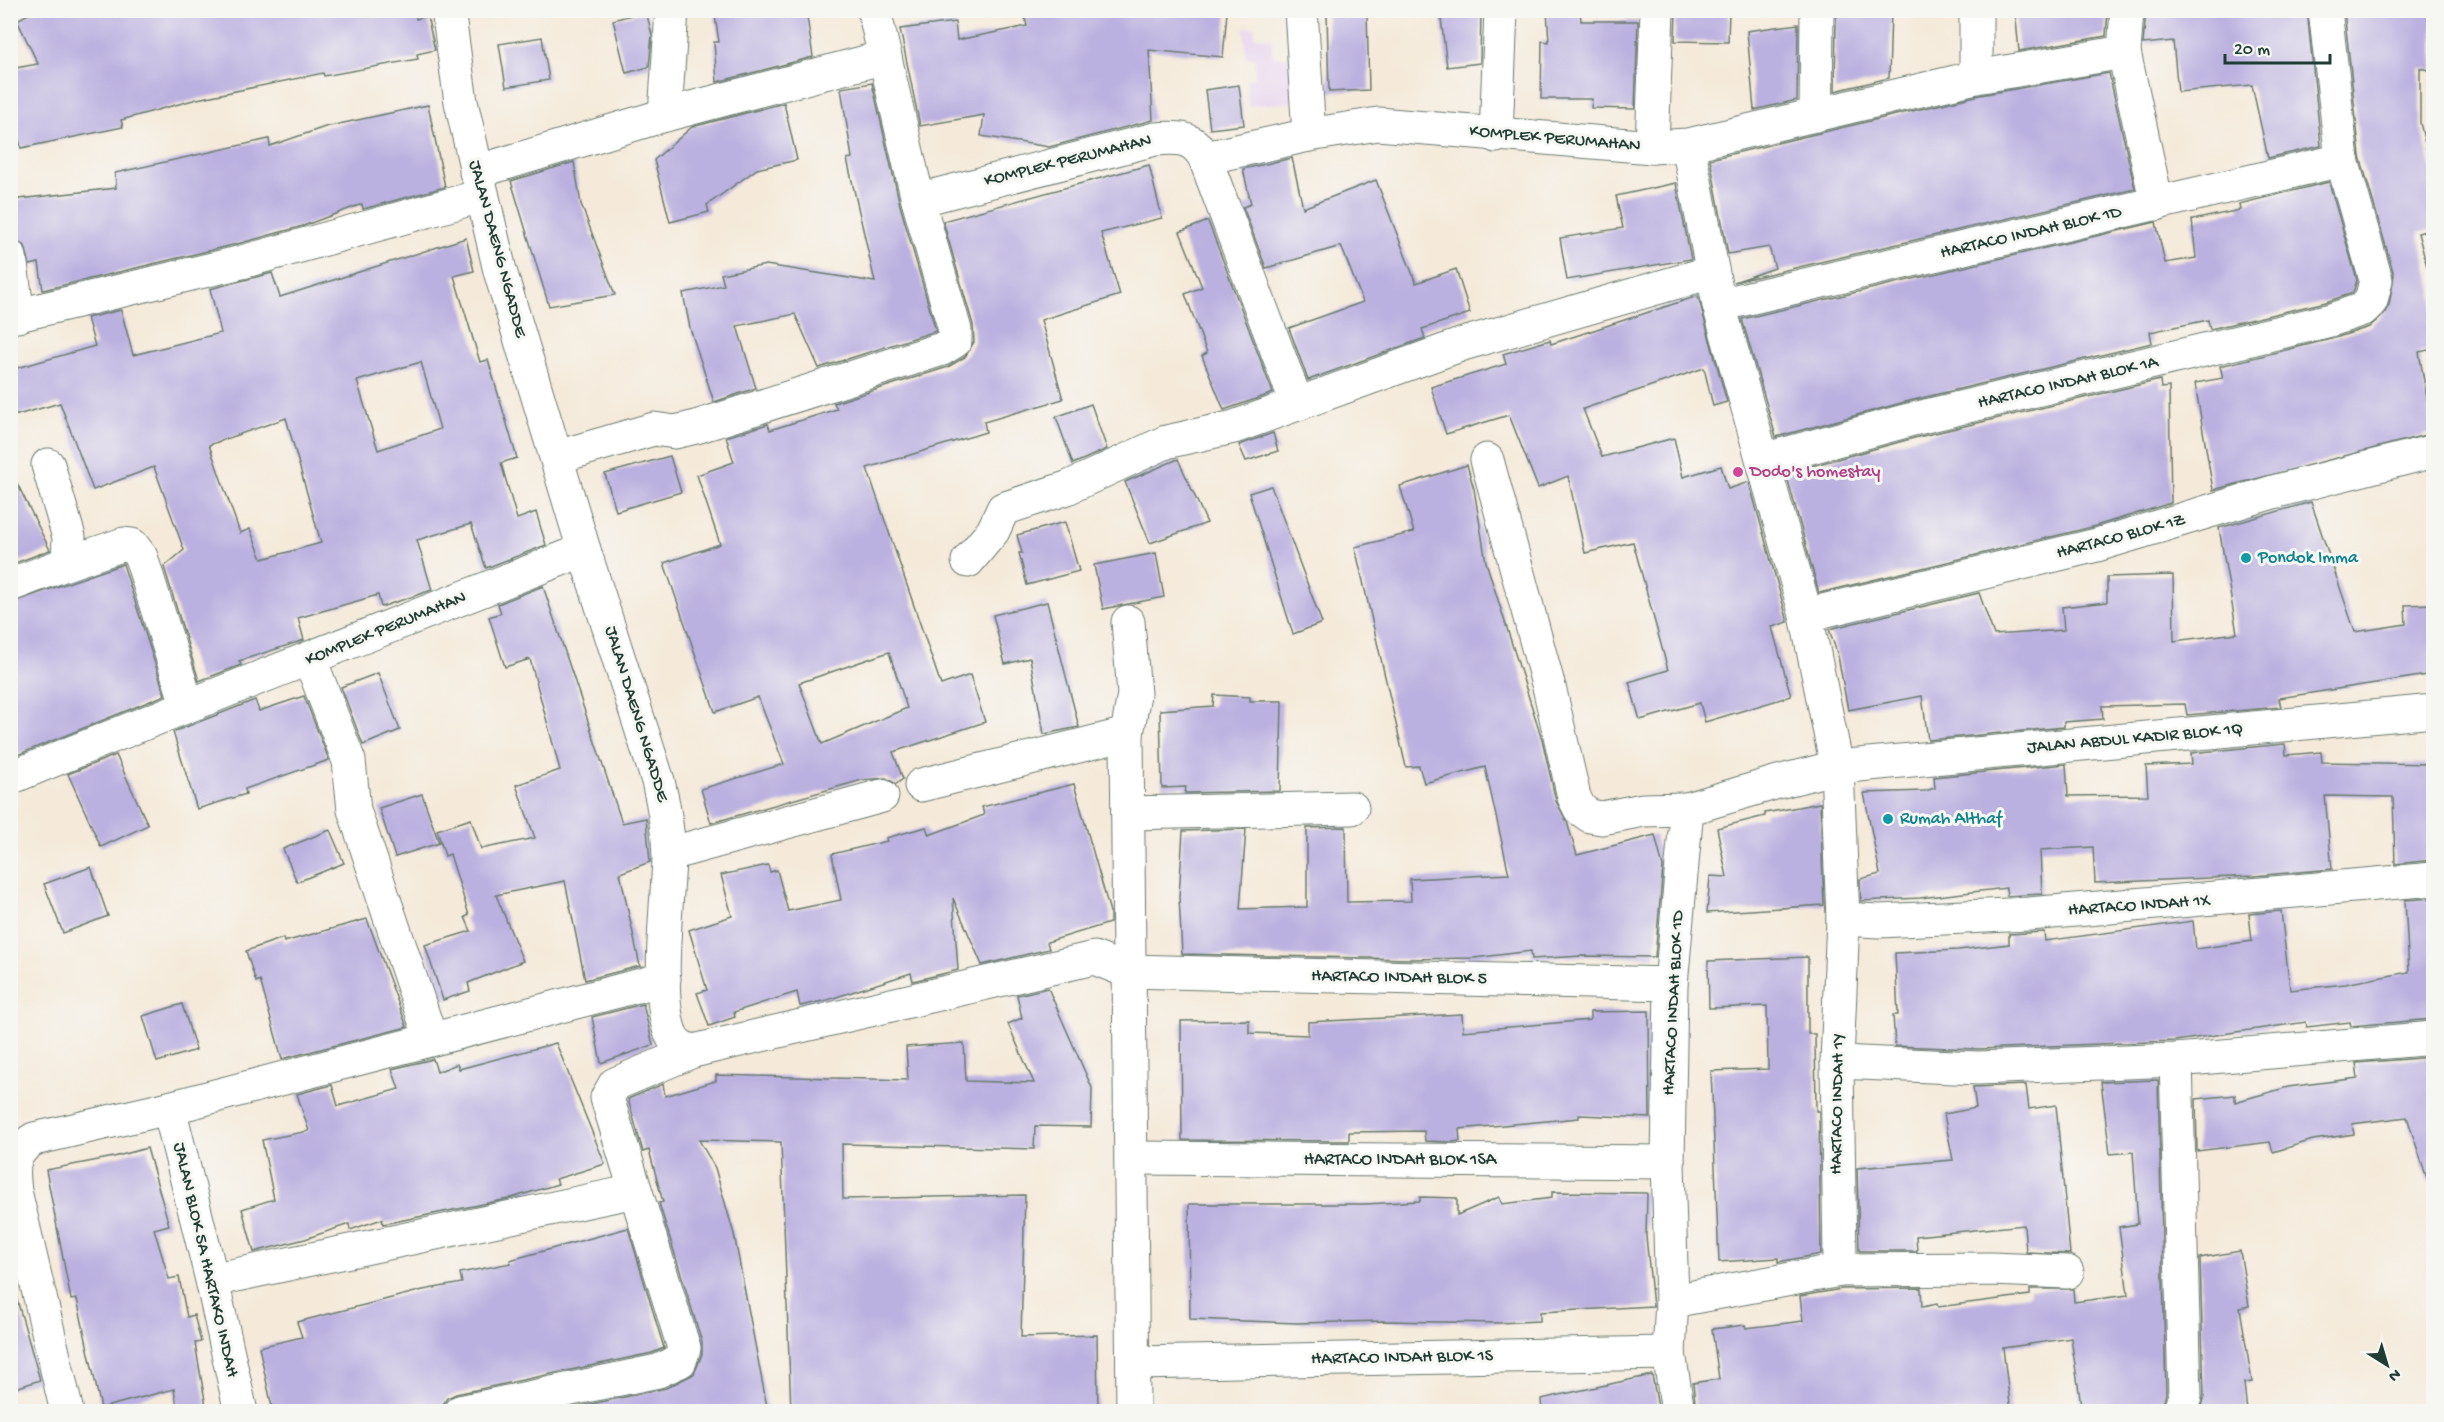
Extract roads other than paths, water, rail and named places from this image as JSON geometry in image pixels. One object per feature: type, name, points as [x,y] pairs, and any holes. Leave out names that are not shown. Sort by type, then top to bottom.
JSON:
[{"type":"street","name":"JALAN DAENG NGADDE","points":[[448,10],[453,58],[479,184],[501,271],[584,550],[658,781],[665,812],[669,854],[664,979],[666,1014],[673,1037],[681,1046],[693,1051]]},
{"type":"street","points":[[665,115],[672,10]]},
{"type":"street","points":[[1301,10],[1309,135]]},
{"type":"street","points":[[1496,136],[1501,10]]},
{"type":"street","points":[[1652,147],[1658,10]]},
{"type":"street","points":[[1816,115],[1817,10]]},
{"type":"street","points":[[1976,10],[1976,78]]},
{"type":"street","points":[[2127,10],[2124,52],[2157,204]]},
{"type":"street","points":[[2325,10],[2342,160]]},
{"type":"street","points":[[557,457],[654,429],[675,432],[696,427],[955,341],[955,330],[918,200],[885,57],[881,12]]},
{"type":"street","name":"KOMPLEK PERUMAHAN","points":[[918,200],[1155,139],[1181,138],[1192,141],[1204,158],[1309,135],[1378,124],[1496,136],[1652,147],[1688,145],[1976,78],[2124,52]]},
{"type":"street","points":[[10,257],[14,317],[242,262],[479,184],[665,115],[885,57]]},
{"type":"street","name":"HARTACO INDAH 1Y","points":[[1688,145],[1719,305],[1806,615],[1837,767],[1843,919],[1838,1062],[1840,1270]]},
{"type":"street","points":[[1204,158],[1297,404]]},
{"type":"street","name":"HARTACO INDAH BLOK 1D","points":[[1719,305],[2342,160]]},
{"type":"street","name":"HARTACO INDAH BLOK 1A","points":[[1763,460],[1909,420],[2350,315],[2363,309],[2371,301],[2376,280],[2342,160]]},
{"type":"street","points":[[968,561],[993,531],[1003,508],[1067,488],[1166,442],[1234,427],[1463,344],[1712,272]]},
{"type":"street","name":"HARTACO BLOK 1Z","points":[[1806,615],[2097,546],[2273,492],[2433,451]]},
{"type":"street","points":[[1487,460],[1550,691],[1574,797],[1580,809],[1590,816],[1602,818],[1643,810],[1687,809],[1837,767]]},
{"type":"street","points":[[48,465],[69,537],[68,563]]},
{"type":"street","points":[[10,585],[113,546],[132,545],[137,551],[188,704]]},
{"type":"street","name":"KOMPLEK PERUMAHAN","points":[[10,778],[188,704],[310,659],[584,550]]},
{"type":"street","points":[[1128,622],[1134,694],[1127,734],[1127,971],[1132,1158],[1133,1412]]},
{"type":"street","points":[[310,659],[349,761],[354,810],[431,1040]]},
{"type":"street","name":"JALAN ABDUL KADIR BLOK 1Q","points":[[1837,767],[2433,711]]},
{"type":"street","points":[[921,785],[1127,734]]},
{"type":"street","points":[[669,854],[882,796]]},
{"type":"street","points":[[1128,813],[1352,808]]},
{"type":"street","name":"HARTACO INDAH BLOK 1D","points":[[1678,1412],[1670,1353],[1672,1301],[1668,1162],[1671,984],[1687,809]]},
{"type":"street","name":"HARTACO INDAH 1X","points":[[1843,919],[1879,921],[2030,914],[2433,879]]},
{"type":"street","points":[[460,1412],[658,1371],[680,1361],[684,1348],[607,1098],[615,1084],[693,1051],[1094,958],[1127,971]]},
{"type":"street","name":"HARTACO INDAH BLOK 5","points":[[1127,971],[1671,984]]},
{"type":"street","points":[[67,1412],[13,1192],[12,1165],[17,1153],[34,1139],[169,1108],[664,979]]},
{"type":"street","points":[[1838,1062],[1978,1068],[2176,1060],[2433,1038]]},
{"type":"street","points":[[2176,1060],[2185,1397],[2179,1412]]},
{"type":"street","name":"JALAN BLOK 5A HARTAKO INDAH","points":[[169,1108],[212,1280],[241,1412]]},
{"type":"street","name":"HARTACO INDAH BLOK 1SA","points":[[1132,1158],[1668,1162]]},
{"type":"street","points":[[212,1280],[634,1191]]},
{"type":"street","points":[[1672,1301],[1840,1270],[1991,1269],[2067,1272]]},
{"type":"street","name":"HARTACO INDAH BLOK 1S","points":[[1134,1363],[1670,1353]]},
{"type":"place","name":"Dodo's homestay","points":[[1738,472]]},
{"type":"place","name":"Pondok Imma","points":[[2246,558]]},
{"type":"place","name":"Rumah Althaf","points":[[1888,819]]}]
